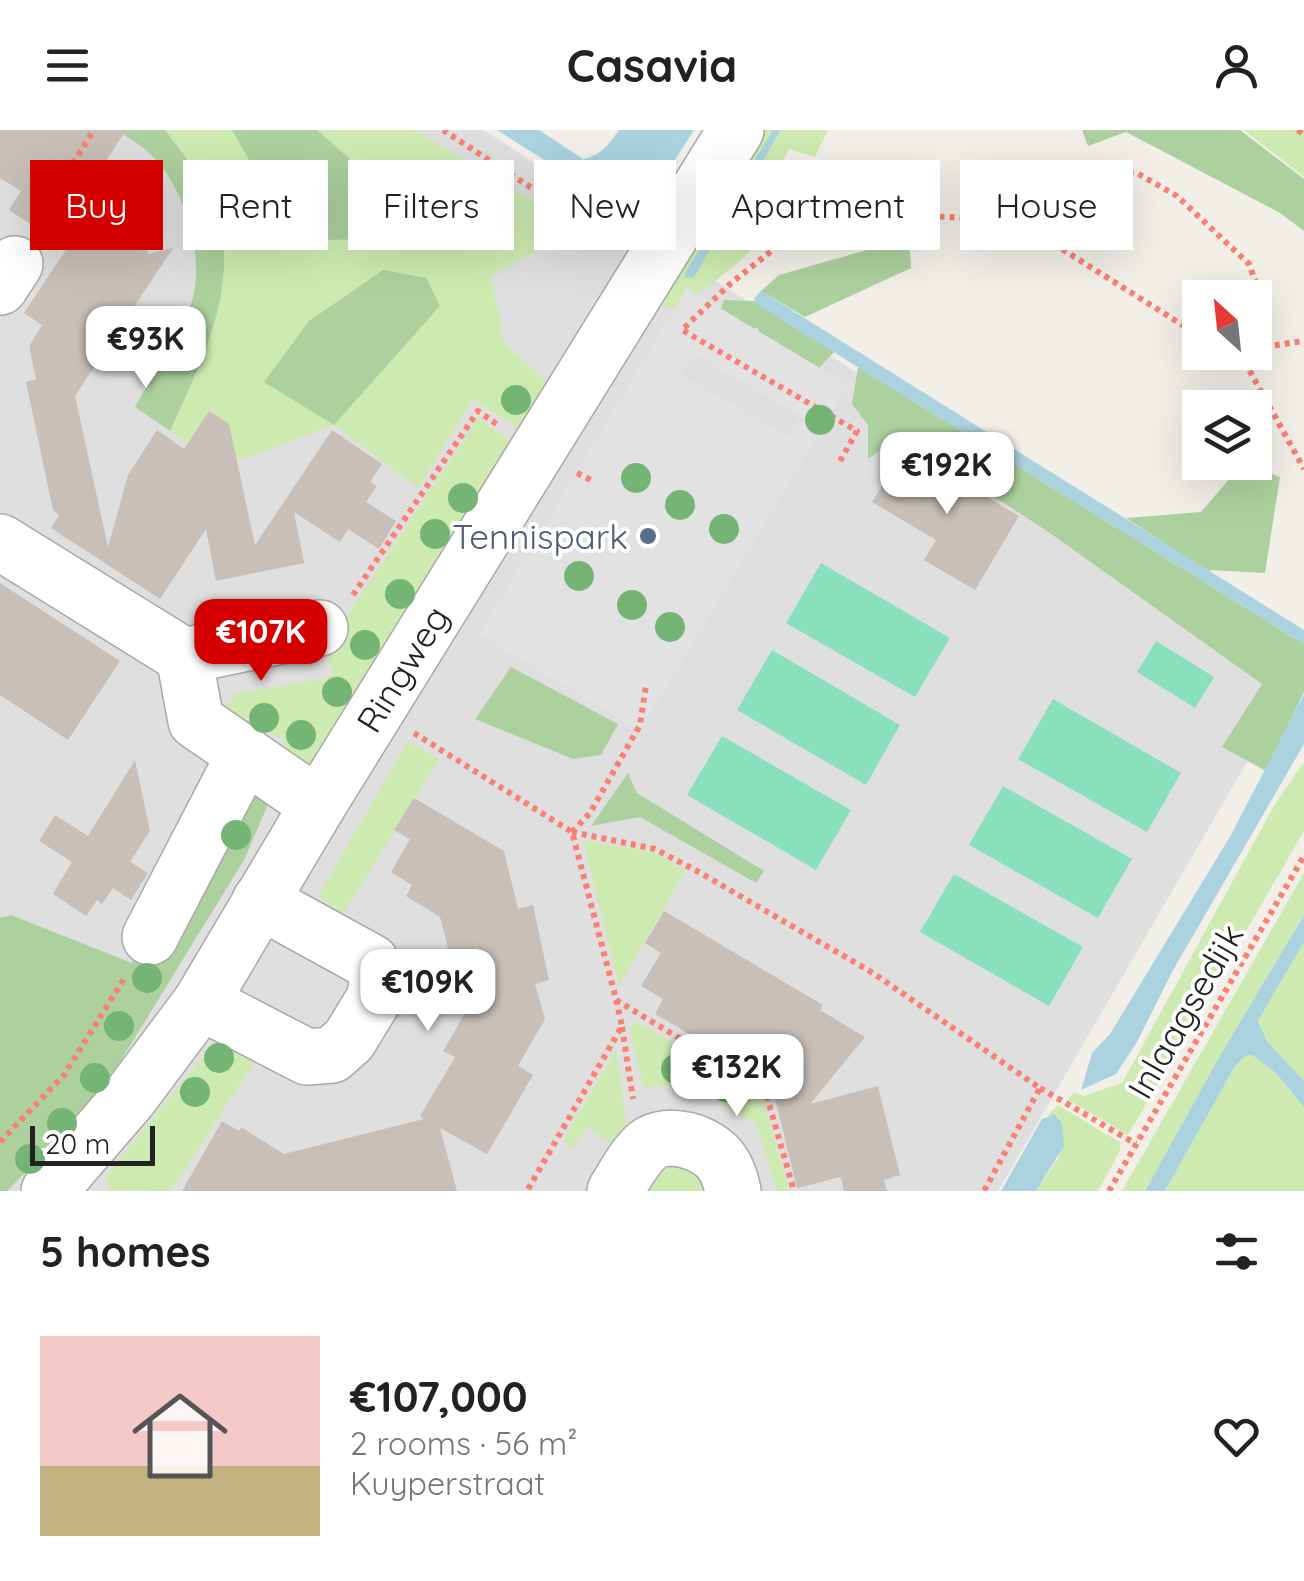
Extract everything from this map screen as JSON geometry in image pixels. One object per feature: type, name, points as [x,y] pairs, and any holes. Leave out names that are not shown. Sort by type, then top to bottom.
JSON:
[{"type":"street","name":"Ringweg","points":[[50,1191],[130,1097],[201,1002],[318,805],[380,711],[736,130]]},
{"type":"street","points":[[0,542],[184,656],[320,628]]},
{"type":"street","points":[[184,656],[196,721],[318,805]]},
{"type":"street","points":[[150,937],[245,754]]},
{"type":"street","points":[[201,1002],[306,1057],[332,1055],[349,1040],[366,1012],[378,979],[370,962],[260,902]]},
{"type":"street","points":[[615,1191],[632,1162],[649,1144],[663,1137],[694,1142],[720,1158],[734,1191]]},
{"type":"path","points":[[7,275],[94,130]]},
{"type":"path","points":[[444,130],[650,265]]},
{"type":"path","points":[[1133,173],[1178,196],[1249,264],[1255,280]]},
{"type":"path","points":[[840,462],[857,431],[682,330],[780,244],[905,215],[960,218]]},
{"type":"path","points":[[1062,250],[1182,325]]},
{"type":"path","points":[[1272,345],[1304,340]]},
{"type":"path","points":[[1249,370],[1304,469]]},
{"type":"path","points":[[320,628],[362,586],[478,411],[537,452],[591,480]]},
{"type":"path","points":[[572,832],[590,813],[640,725],[646,686]]},
{"type":"path","points":[[380,711],[572,832],[655,850],[697,871],[873,974],[1040,1088],[1136,1144]]},
{"type":"path","points":[[572,832],[622,1026],[637,1126],[649,1144]]},
{"type":"path","name":"Inlaagsedijk","points":[[1108,1191],[1304,856]]},
{"type":"path","points":[[0,1142],[64,1076],[150,937]]},
{"type":"path","points":[[616,999],[765,1090],[794,1191]]},
{"type":"path","points":[[526,1191],[622,1026]]},
{"type":"path","points":[[984,1191],[1040,1088]]},
{"type":"shaded area","points":[[0,130],[484,130],[534,163],[534,250],[668,250],[1304,664],[998,1191],[0,1191]]},
{"type":"shaded area","name":"Tennispark","points":[[687,288],[848,385],[640,731],[479,634]],"holes":[[[693,353],[800,416],[788,437],[681,375]]]},
{"type":"green space","points":[[116,130],[165,130],[187,160],[183,160],[183,205],[163,169],[163,160],[155,160]]},
{"type":"green space","points":[[165,130],[232,130],[249,160],[187,160]]},
{"type":"green space","points":[[232,130],[317,130],[351,160],[348,160],[348,239],[328,239],[328,160],[249,160]]},
{"type":"green space","points":[[317,130],[415,130],[465,160],[351,160]]},
{"type":"green space","points":[[754,130],[773,130],[755,160],[735,160]]},
{"type":"green space","points":[[781,130],[828,130],[815,157],[789,149],[784,160],[763,160]]},
{"type":"green space","points":[[1082,130],[1240,130],[1304,179],[1304,231],[1280,213],[1126,132],[1088,146]]},
{"type":"green space","points":[[1244,130],[1304,130],[1304,177]]},
{"type":"green space","points":[[514,190],[534,202],[534,250],[538,250],[491,277],[505,344],[555,388],[525,433],[473,399],[418,488],[334,425],[251,457],[218,463],[170,431],[217,315],[223,250],[328,250],[328,204],[348,194],[348,250],[514,250]],"holes":[[[383,270],[425,278],[309,321]]]},
{"type":"green space","points":[[696,221],[696,250],[699,250],[686,272],[690,279],[708,250],[752,250],[697,294],[687,289],[675,309],[660,305],[653,288]]},
{"type":"green space","points":[[195,250],[223,250],[217,315],[170,431],[135,407],[186,316],[195,286]]},
{"type":"green space","points":[[867,250],[910,250],[911,268],[805,317],[761,291],[779,275]]},
{"type":"green space","points":[[383,270],[426,278],[440,306],[334,425],[264,382],[309,321]]},
{"type":"green space","points":[[724,300],[754,301],[834,352],[808,380],[767,364],[758,328],[713,330]]},
{"type":"green space","points":[[858,367],[1304,644],[1304,692],[1266,771],[1222,747],[1262,684],[1047,531],[900,436],[868,459],[868,425],[852,404]]},
{"type":"green space","points":[[478,418],[520,447],[322,756],[300,769],[277,757],[284,741],[248,717],[237,731],[214,709],[231,703],[233,694],[332,677],[327,646]]},
{"type":"green space","points":[[1272,474],[1280,477],[1265,573],[1206,570],[1126,518],[1201,512],[1228,480],[1272,480]]},
{"type":"green space","points":[[821,563],[950,638],[915,697],[786,623]]},
{"type":"green space","points":[[1156,641],[1214,677],[1195,708],[1137,672]]},
{"type":"green space","points":[[772,650],[900,725],[866,785],[737,710]]},
{"type":"green space","points":[[511,667],[618,724],[601,755],[573,759],[475,719]]},
{"type":"green space","points":[[1053,699],[1181,773],[1147,832],[1018,759]]},
{"type":"green space","points":[[722,736],[851,810],[816,870],[687,795]]},
{"type":"green space","points":[[408,741],[439,760],[343,914],[318,896]]},
{"type":"green space","points":[[1304,762],[1304,831],[1128,1135],[1068,1100],[1074,1092],[1083,1096],[1122,1083],[1275,804]]},
{"type":"green space","points":[[628,773],[637,793],[764,871],[756,883],[640,817],[591,826]]},
{"type":"green space","points":[[247,784],[269,802],[244,860],[96,1101],[7,1191],[0,1191],[0,918],[11,915],[132,963],[139,946]]},
{"type":"green space","points":[[1003,786],[1132,859],[1098,918],[969,845]]},
{"type":"green space","points":[[583,840],[654,852],[686,870],[619,986]]},
{"type":"green space","points":[[1304,873],[1304,915],[1145,1191],[1122,1191]]},
{"type":"green space","points":[[954,874],[1083,947],[1049,1006],[920,932]]},
{"type":"green space","points":[[1304,942],[1304,1081],[1267,1041],[1258,1021]]},
{"type":"green space","points":[[635,1021],[761,1092],[789,1191],[777,1191],[756,1123],[688,1085],[643,1087],[630,1031]]},
{"type":"green space","points":[[217,1040],[254,1063],[171,1191],[110,1190],[105,1177]]},
{"type":"green space","points":[[616,1049],[627,1128],[610,1144],[587,1127],[572,1150],[563,1140]]},
{"type":"green space","points":[[1252,1055],[1276,1073],[1304,1107],[1304,1191],[1165,1191],[1235,1066]]},
{"type":"green space","points":[[1058,1105],[1121,1143],[1098,1191],[1036,1191],[1059,1157],[1054,1115],[1047,1115]]},
{"type":"green space","points":[[674,1151],[704,1176],[708,1191],[630,1191]]},
{"type":"water","points":[[497,130],[539,130],[583,159],[600,152],[619,130],[694,130],[675,160],[544,160]]},
{"type":"water","points":[[773,130],[781,130],[763,160],[755,160]]},
{"type":"water","points":[[699,250],[710,250],[694,277],[685,278]]},
{"type":"water","points":[[761,291],[1304,630],[1304,644],[756,304],[754,298]]},
{"type":"water","points":[[1304,694],[1304,744],[1172,972],[1137,1042],[1116,1074],[1081,1090],[1092,1053],[1110,1034],[1231,835]]},
{"type":"water","points":[[1304,915],[1304,942],[1258,1021],[1267,1041],[1304,1081],[1304,1107],[1276,1073],[1252,1055],[1245,1056],[1235,1066],[1165,1191],[1145,1191],[1221,1054]]},
{"type":"water","points":[[1054,1114],[1062,1123],[1064,1146],[1036,1191],[1001,1191],[1042,1119]]},
{"type":"building","points":[[0,130],[126,130],[107,160],[30,160],[30,224],[9,210],[21,191],[0,178]]},
{"type":"building","points":[[173,248],[75,396],[108,547],[128,475],[157,430],[184,449],[209,411],[229,424],[255,545],[332,430],[382,464],[370,482],[377,486],[366,502],[396,521],[379,549],[348,529],[340,542],[294,512],[304,563],[216,581],[206,529],[160,599],[51,528],[59,515],[53,510],[26,382],[36,379],[29,346],[42,325],[24,313],[66,250],[147,250],[148,254]]},
{"type":"building","points":[[905,449],[1019,516],[975,590],[924,560],[936,540],[872,502]]},
{"type":"building","points":[[0,583],[120,661],[68,740],[0,695]]},
{"type":"building","points":[[135,760],[150,831],[130,862],[148,873],[131,900],[113,888],[102,904],[97,900],[86,916],[53,894],[72,862],[39,841],[55,815],[88,836]]},
{"type":"building","points":[[414,798],[504,851],[518,909],[533,905],[549,980],[535,984],[545,1019],[518,1066],[533,1075],[487,1154],[440,1128],[457,1191],[182,1191],[222,1121],[239,1131],[241,1127],[284,1154],[424,1119],[420,1116],[455,1057],[443,1051],[465,1013],[440,917],[406,896],[412,885],[391,872],[410,839],[394,830]]},
{"type":"building","points":[[664,911],[823,1005],[820,1010],[865,1037],[810,1104],[878,1086],[900,1175],[884,1180],[887,1191],[844,1191],[841,1177],[797,1188],[771,1082],[655,1014],[663,999],[641,986],[661,953],[645,943]]},
{"type":"place","name":"Tennispark","points":[[648,536]]}]
